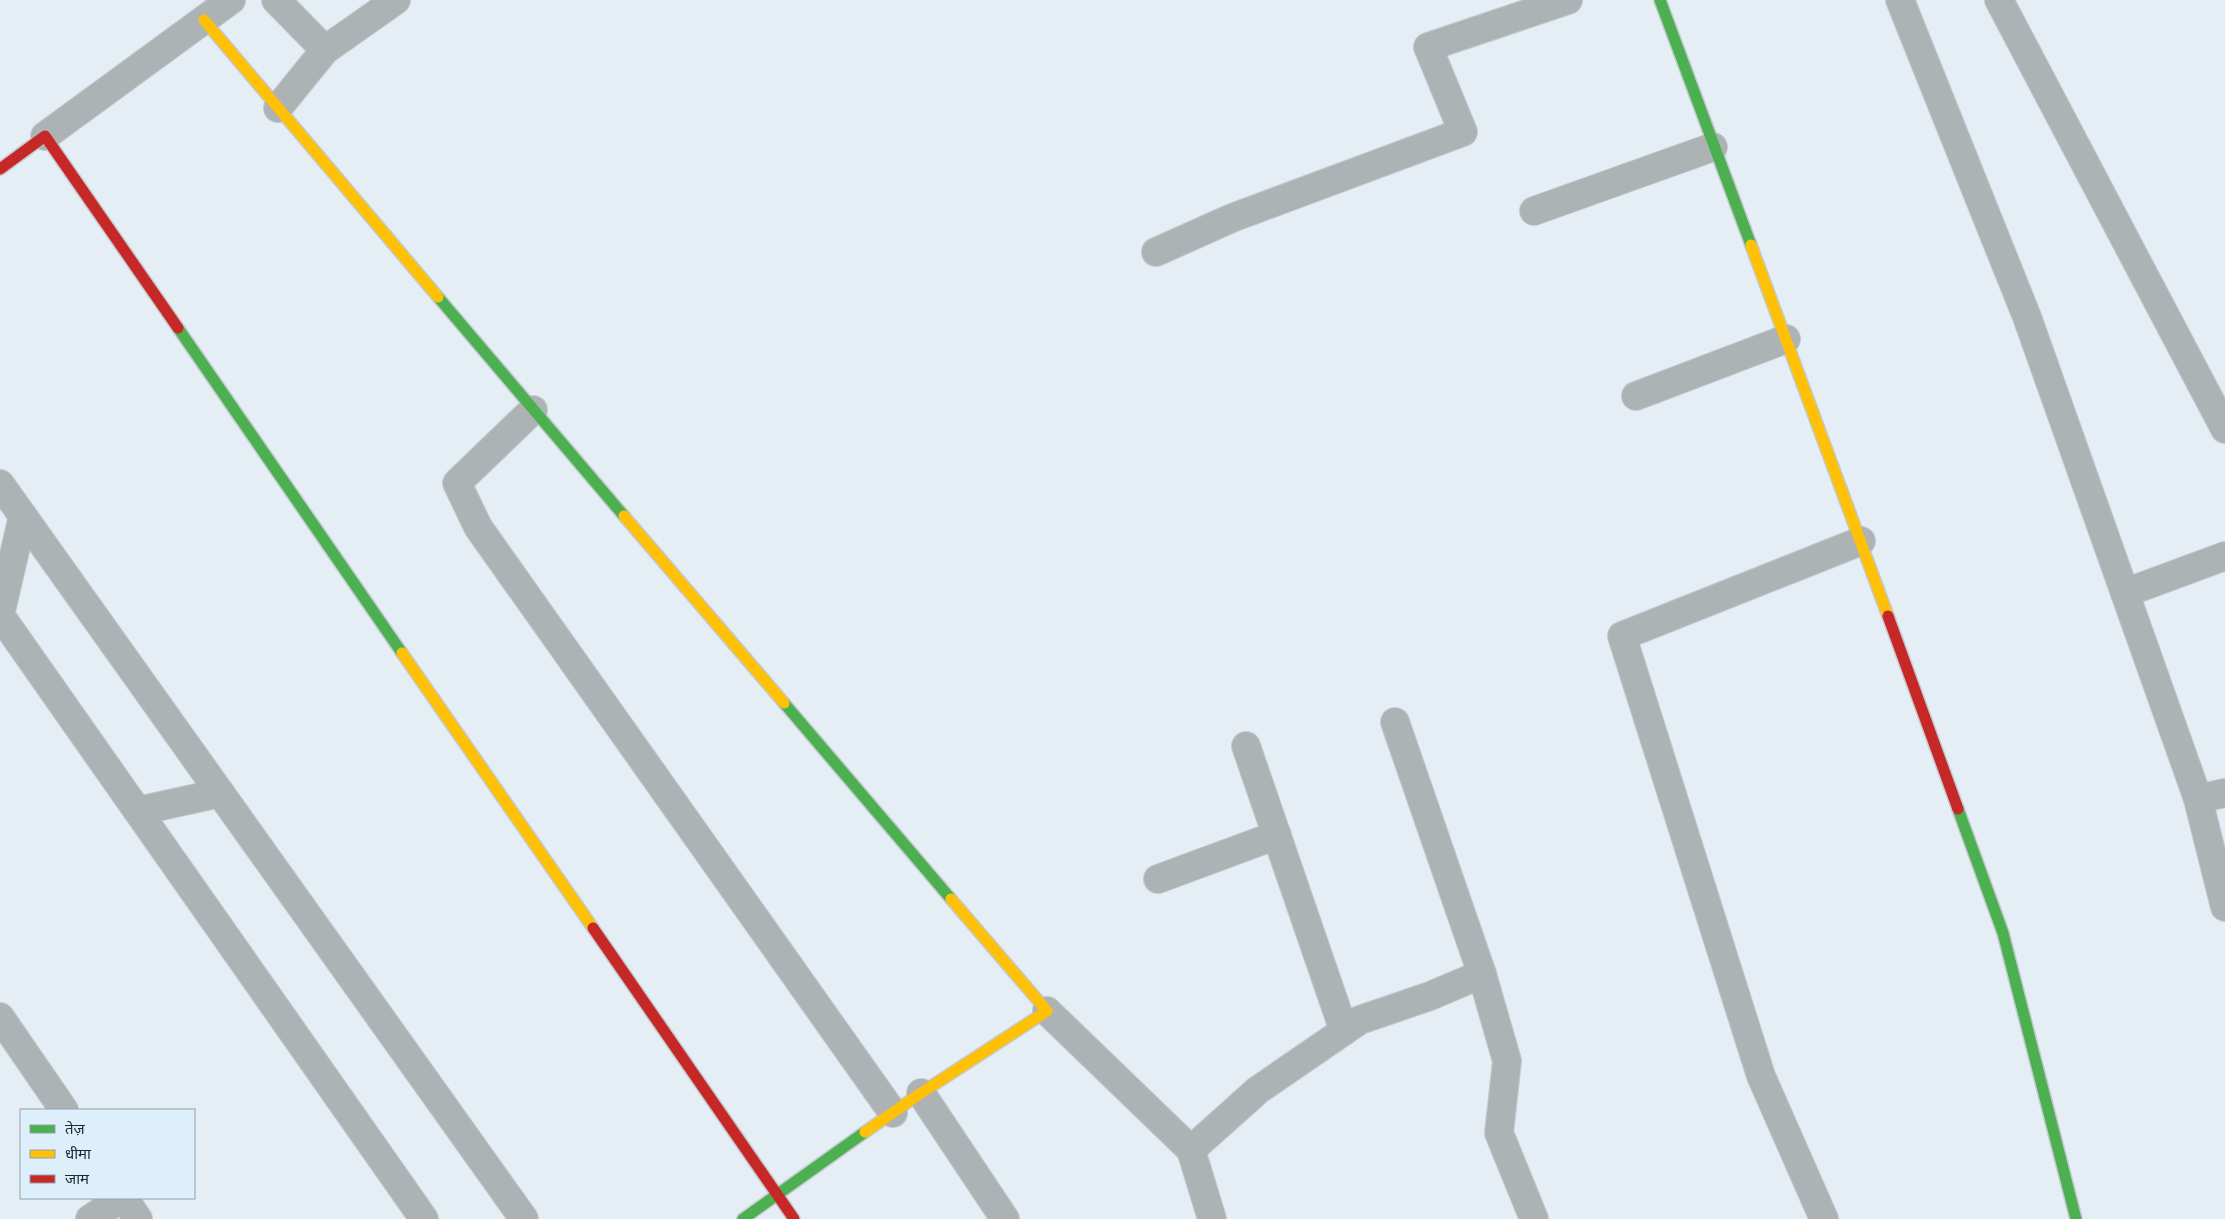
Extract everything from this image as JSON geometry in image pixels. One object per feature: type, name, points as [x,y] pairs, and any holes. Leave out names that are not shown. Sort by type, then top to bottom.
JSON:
[{"type":"street","points":[[0,169],[232,0]]},
{"type":"street","points":[[276,0],[325,50]]},
{"type":"street","points":[[278,108],[325,50],[396,0]]},
{"type":"street","points":[[1156,252],[1232,218],[1463,132],[1428,46],[1568,0]]},
{"type":"street","points":[[1660,0],[1713,147],[1861,541],[2003,933],[2076,1219]]},
{"type":"street","points":[[1900,0],[2027,317],[2198,799],[2225,907]]},
{"type":"street","points":[[1999,0],[2225,429]]},
{"type":"street","points":[[204,20],[533,410],[1047,1011],[1191,1150],[1212,1219]]},
{"type":"street","points":[[45,136],[794,1219]]},
{"type":"street","points":[[1534,211],[1713,147]]},
{"type":"street","points":[[1636,396],[1786,339]]},
{"type":"street","points":[[533,410],[457,483],[478,527],[893,1114]]},
{"type":"street","points":[[0,484],[524,1219]]},
{"type":"street","points":[[23,516],[0,614],[424,1219]]},
{"type":"street","points":[[1824,1219],[1762,1076],[1622,636],[1861,541]]},
{"type":"street","points":[[2125,593],[2225,556]]},
{"type":"street","points":[[1395,722],[1482,974],[1507,1061],[1499,1133],[1534,1219]]},
{"type":"street","points":[[1246,746],[1344,1031]]},
{"type":"street","points":[[138,811],[220,792]]},
{"type":"street","points":[[2198,799],[2225,792]]},
{"type":"street","points":[[1158,879],[1276,835]]},
{"type":"street","points":[[1191,1150],[1258,1090],[1360,1020],[1430,996],[1482,974]]},
{"type":"street","points":[[743,1219],[921,1093],[1047,1011]]},
{"type":"street","points":[[0,1018],[63,1109]]},
{"type":"street","points":[[921,1093],[1005,1219]]},
{"type":"street","points":[[90,1219],[121,1199]]},
{"type":"street","points":[[124,1199],[138,1219]]},
{"type":"traffic: fast","points":[[1660,0],[1751,245]]},
{"type":"traffic: fast","points":[[438,297],[624,516]]},
{"type":"traffic: fast","points":[[178,328],[402,653]]},
{"type":"traffic: fast","points":[[784,703],[951,899]]},
{"type":"traffic: fast","points":[[1958,809],[2003,933],[2076,1219]]},
{"type":"traffic: fast","points":[[743,1219],[865,1132]]},
{"type":"traffic: slow","points":[[204,20],[438,297]]},
{"type":"traffic: slow","points":[[1751,245],[1888,616]]},
{"type":"traffic: slow","points":[[624,516],[784,703]]},
{"type":"traffic: slow","points":[[402,653],[593,928]]},
{"type":"traffic: slow","points":[[865,1132],[1047,1011],[951,899]]},
{"type":"traffic: jam","points":[[0,169],[45,136],[178,328]]},
{"type":"traffic: jam","points":[[1888,616],[1958,809]]},
{"type":"traffic: jam","points":[[593,928],[794,1219]]}]
